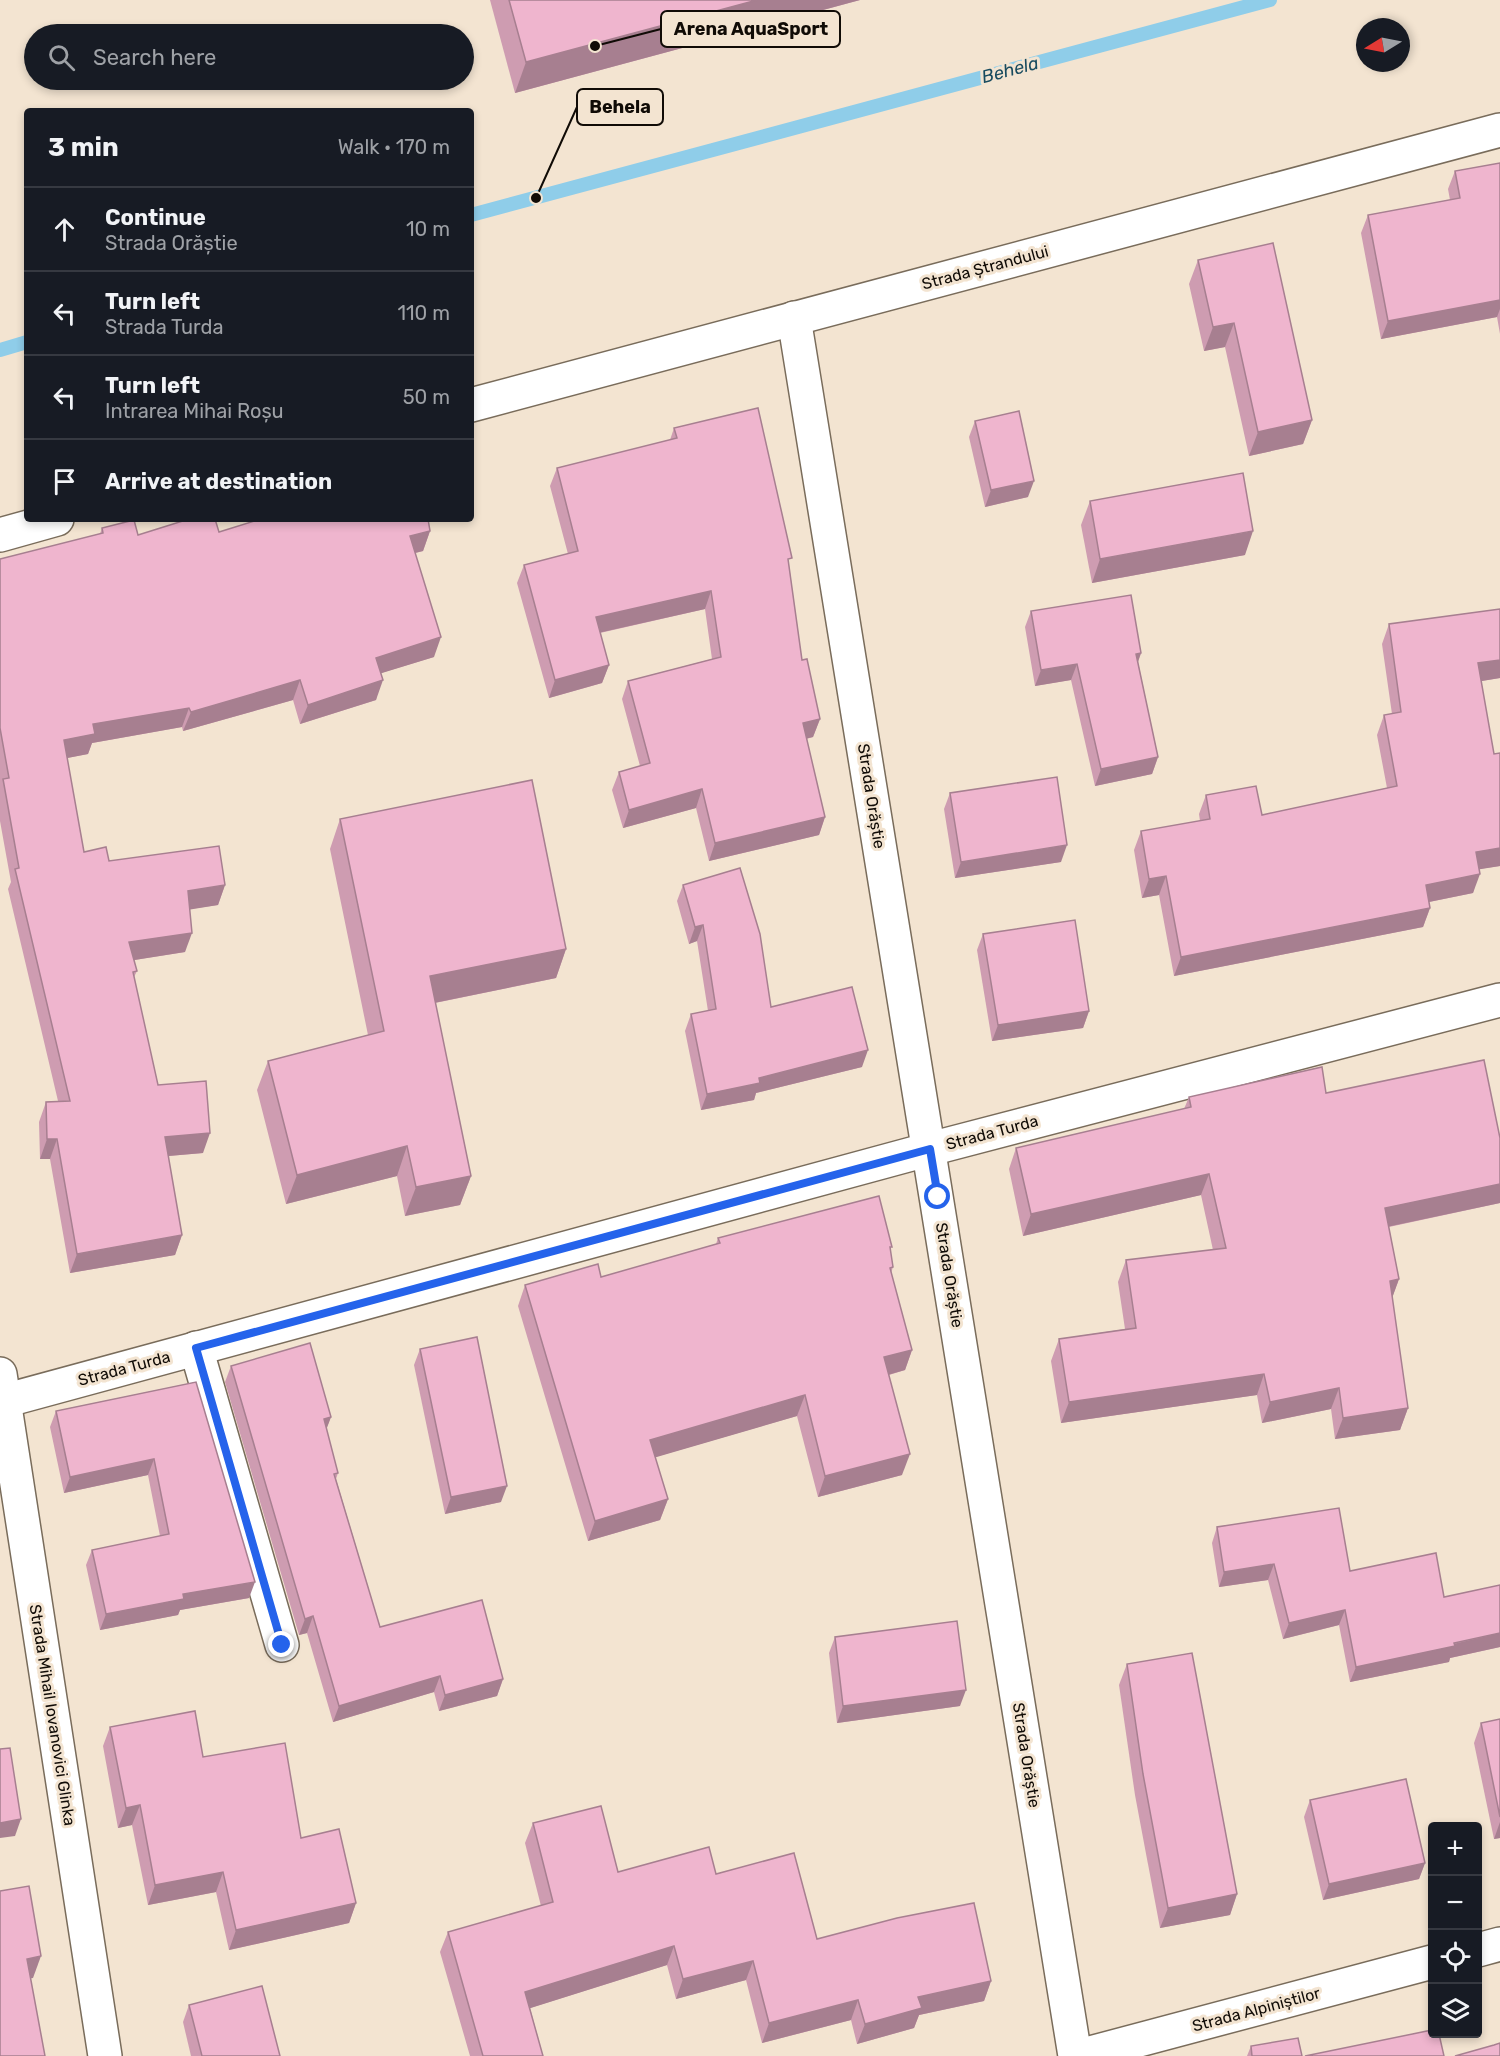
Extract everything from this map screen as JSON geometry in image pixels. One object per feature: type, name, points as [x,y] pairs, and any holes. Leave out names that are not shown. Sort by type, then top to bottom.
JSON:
[{"type":"street","name":"Strada Ștrandului","points":[[474,404],[1500,130]]},
{"type":"street","name":"Strada Orăștie","points":[[794,318],[1077,2056]]},
{"type":"street","points":[[0,535],[46,522]]},
{"type":"street","name":"Strada Turda","points":[[1,1392],[196,1348],[930,1149],[1500,1000]]},
{"type":"street","points":[[196,1348],[282,1645]]},
{"type":"street","name":"Strada Mihail Iovanovici Glinka","points":[[1,1392],[105,2056]]},
{"type":"street","points":[[1482,1949],[1500,1944]]},
{"type":"street","name":"Strada Alpiniștilor","points":[[1077,2056],[1428,1963]]},
{"type":"building","points":[[509,0],[757,0],[526,62]]},
{"type":"building","points":[[1500,163],[1500,300],[1388,321],[1368,215],[1460,198],[1455,171]]},
{"type":"building","points":[[1273,243],[1312,420],[1258,432],[1234,323],[1213,327],[1198,260]]},
{"type":"building","points":[[758,408],[792,558],[788,559],[802,660],[807,659],[820,719],[803,723],[825,817],[715,843],[702,789],[629,810],[619,772],[650,763],[628,681],[721,657],[711,591],[596,617],[609,665],[555,680],[524,565],[578,551],[557,468],[677,438],[674,428]]},
{"type":"building","points":[[1019,411],[1034,481],[991,490],[975,421]]},
{"type":"building","points":[[1243,473],[1253,531],[1100,559],[1090,501]]},
{"type":"building","points":[[126,522],[135,522],[138,535],[179,522],[216,522],[219,532],[251,522],[428,522],[430,531],[410,536],[441,637],[376,658],[383,680],[308,705],[300,680],[191,712],[189,708],[93,724],[95,734],[64,740],[84,852],[106,847],[109,861],[219,846],[225,885],[188,891],[192,933],[129,942],[137,971],[133,972],[158,1085],[206,1081],[210,1133],[165,1137],[182,1235],[77,1254],[57,1139],[47,1139],[46,1102],[70,1101],[15,869],[19,868],[3,779],[9,778],[0,728],[0,559],[103,533],[102,528]]},
{"type":"building","points":[[1131,595],[1141,653],[1136,654],[1158,757],[1101,769],[1077,664],[1041,670],[1031,611]]},
{"type":"building","points":[[1500,609],[1500,660],[1478,663],[1494,754],[1500,753],[1500,848],[1476,852],[1480,874],[1426,885],[1430,908],[1181,957],[1166,876],[1149,879],[1141,831],[1210,819],[1206,795],[1256,786],[1262,815],[1397,786],[1384,715],[1401,712],[1389,624]]},
{"type":"building","points":[[1057,777],[1067,845],[961,862],[950,793]]},
{"type":"building","points":[[532,780],[566,949],[430,976],[471,1176],[416,1187],[407,1146],[297,1175],[268,1061],[384,1031],[340,819]]},
{"type":"building","points":[[740,868],[760,934],[771,1007],[852,987],[868,1050],[759,1078],[760,1083],[707,1094],[691,1014],[716,1009],[703,925],[695,927],[683,885]]},
{"type":"building","points":[[1075,920],[1089,1011],[998,1025],[983,934]]},
{"type":"building","points":[[1484,1060],[1500,1138],[1500,1184],[1385,1208],[1399,1279],[1390,1281],[1408,1408],[1343,1418],[1339,1388],[1270,1402],[1264,1374],[1069,1402],[1059,1339],[1136,1328],[1126,1260],[1226,1248],[1209,1174],[1031,1214],[1016,1148],[1191,1107],[1189,1097],[1322,1067],[1326,1093]]},
{"type":"building","points":[[879,1196],[892,1247],[890,1247],[893,1267],[890,1268],[912,1350],[884,1357],[910,1454],[825,1476],[805,1395],[650,1440],[668,1499],[595,1521],[525,1285],[598,1264],[601,1277],[720,1243],[718,1238]]},
{"type":"building","points":[[477,1337],[507,1486],[451,1497],[420,1349]]},
{"type":"building","points":[[310,1343],[331,1417],[324,1419],[338,1473],[334,1474],[380,1627],[482,1600],[503,1679],[445,1695],[440,1676],[339,1706],[313,1616],[305,1619],[231,1366]]},
{"type":"building","points":[[196,1382],[255,1582],[183,1594],[184,1599],[106,1614],[92,1550],[169,1534],[154,1459],[70,1477],[56,1411]]},
{"type":"building","points":[[1339,1508],[1350,1571],[1436,1553],[1444,1597],[1500,1585],[1500,1633],[1454,1643],[1455,1646],[1356,1667],[1345,1610],[1289,1623],[1274,1564],[1224,1572],[1217,1527]]},
{"type":"building","points":[[957,1621],[966,1690],[843,1706],[835,1637]]},
{"type":"building","points":[[1192,1653],[1237,1894],[1168,1908],[1143,1774],[1127,1664]]},
{"type":"building","points":[[195,1711],[203,1757],[285,1743],[301,1838],[339,1829],[356,1903],[236,1930],[223,1872],[155,1885],[140,1805],[126,1808],[110,1727]]},
{"type":"building","points":[[1500,1719],[1500,1817],[1481,1723]]},
{"type":"building","points":[[10,1748],[21,1819],[0,1823],[0,1749]]},
{"type":"building","points":[[1406,1779],[1425,1863],[1329,1884],[1310,1800]]},
{"type":"building","points":[[601,1806],[618,1872],[709,1847],[716,1874],[794,1853],[817,1939],[897,1918],[974,1903],[991,1981],[918,1997],[922,2008],[865,2024],[858,2000],[769,2023],[753,1961],[683,1979],[674,1946],[525,1992],[543,2056],[483,2056],[448,1932],[553,1902],[533,1823]]},
{"type":"building","points":[[29,1886],[41,1956],[27,1959],[45,2056],[0,2056],[0,1891]]},
{"type":"building","points":[[262,1986],[280,2056],[202,2056],[189,2005]]},
{"type":"building","points":[[1428,2031],[1428,2038],[1440,2038],[1444,2056],[1305,2056]]},
{"type":"building","points":[[1298,2038],[1302,2056],[1252,2056],[1251,2046]]},
{"type":"building","points":[[1500,2043],[1500,2056],[1455,2056],[1494,2045]]},
{"type":"waterway","name":"Behela","points":[[474,214],[1270,0]]},
{"type":"waterway","name":"Behela","points":[[0,350],[24,343]]},
{"type":"place","name":"Arena AquaSport","points":[[595,46]]},
{"type":"place","name":"Behela","points":[[536,198]]},
{"type":"route","points":[[282,1645],[196,1348],[930,1149],[938,1197]]}]
